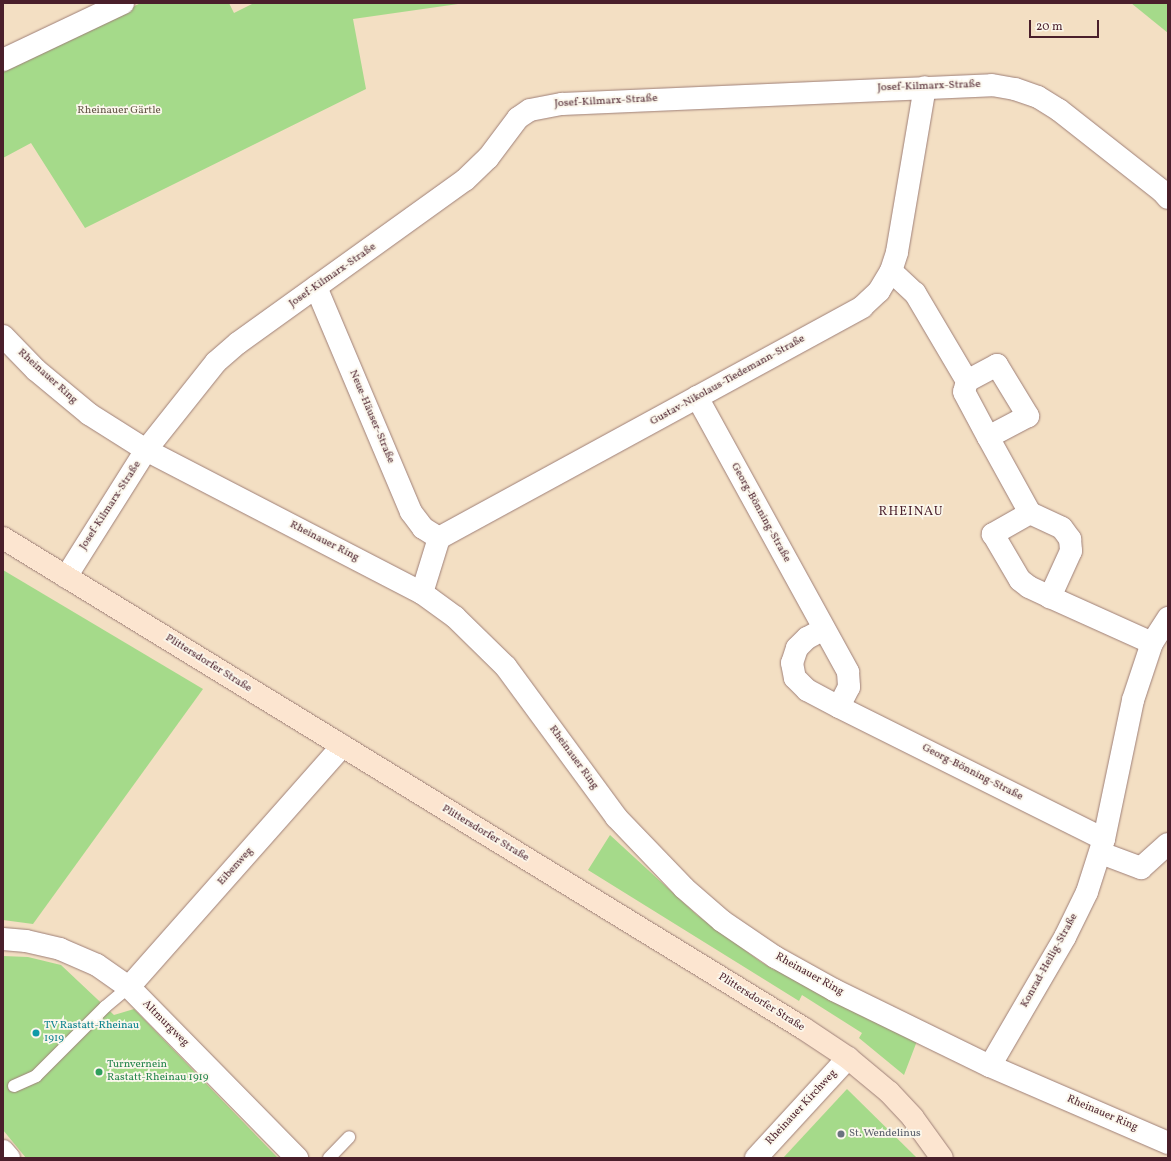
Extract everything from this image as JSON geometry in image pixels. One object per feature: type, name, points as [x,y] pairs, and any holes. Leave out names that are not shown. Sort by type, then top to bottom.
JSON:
[{"type":"street","points":[[3,60],[123,3]]},
{"type":"street","name":"Josef-Kilmarx-Straße","points":[[66,577],[146,450],[216,362],[238,344],[465,180],[488,158],[505,133],[518,118],[530,110],[562,104],[992,85],[1015,89],[1038,97],[1065,115],[1162,191],[1168,198]]},
{"type":"street","name":"Gustav-Nikolaus-Tiedemann-Straße","points":[[438,538],[862,307],[879,291],[891,271],[897,252],[925,87]]},
{"type":"street","points":[[891,271],[915,293],[967,381],[964,392],[1030,513],[1062,528],[1070,539],[1071,551],[1050,597]]},
{"type":"street","name":"Neue-Häuser-Straße","points":[[316,287],[411,512],[423,528],[438,538]]},
{"type":"street","name":"Rheinauer Ring","points":[[3,336],[36,370],[89,414],[146,450],[422,593],[455,617],[506,666],[616,817],[684,888],[722,921],[775,957],[834,990],[990,1066],[1168,1143]]},
{"type":"street","points":[[967,381],[997,365],[1028,416],[988,437]]},
{"type":"street","name":"Georg-Bönning-Straße","points":[[697,397],[848,672],[849,687],[839,707]]},
{"type":"street","points":[[1030,513],[993,534],[1020,580],[1029,587],[1050,597],[1159,641]]},
{"type":"street","name":"Plittersdorfer Straße","points":[[3,538],[803,1028],[848,1058],[889,1092],[913,1118],[942,1158]]},
{"type":"street","points":[[422,593],[438,538]]},
{"type":"street","name":"Konrad-Heilig-Straße","points":[[990,1066],[1065,937],[1087,892],[1103,846],[1133,700],[1168,618]]},
{"type":"street","name":"Georg-Bönning-Straße","points":[[824,628],[807,638],[797,648],[792,663],[796,678],[807,690],[1103,846]]},
{"type":"street","name":"Eibenweg","points":[[129,987],[342,746]]},
{"type":"street","points":[[1103,846],[1141,868],[1168,844]]},
{"type":"street","name":"Altmurgweg","points":[[3,939],[26,941],[60,949],[97,965],[129,987],[297,1158]]},
{"type":"street","name":"Rheinauer Kirchweg","points":[[756,1158],[848,1058]]},
{"type":"street","points":[[3,1151],[9,1158]]},
{"type":"lane","points":[[14,1086],[36,1076],[106,1007],[129,987]]},
{"type":"lane","points":[[329,1158],[349,1137]]},
{"type":"green space","name":"Rheinauer Gärtle","points":[[141,3],[229,3],[234,13],[254,3],[465,3],[353,19],[366,89],[85,228],[31,143],[3,158],[3,66]]},
{"type":"green space","points":[[1131,3],[1168,3],[1168,33]]},
{"type":"green space","points":[[3,570],[203,689],[33,924],[3,920]]},
{"type":"green space","points":[[610,835],[697,915],[761,962],[774,970],[777,967],[826,998],[917,1041],[904,1075],[859,1038],[862,1033],[802,995],[799,1001],[588,870]]},
{"type":"green space","name":"Turnvernein Rastatt-Rheinau 1919","points":[[3,956],[28,957],[61,965],[114,1015],[134,1009],[278,1158],[26,1158],[3,1130]]},
{"type":"green space","points":[[847,1089],[917,1158],[783,1158]]},
{"type":"place","name":"TV Rastatt-Rheinau 1919","points":[[36,1033]]},
{"type":"place","name":"Turnvernein Rastatt-Rheinau 1919","points":[[99,1072]]},
{"type":"place","name":"St. Wendelinus","points":[[841,1134]]},
{"type":"district","name":"RHEINAU","points":[[911,512]]}]
